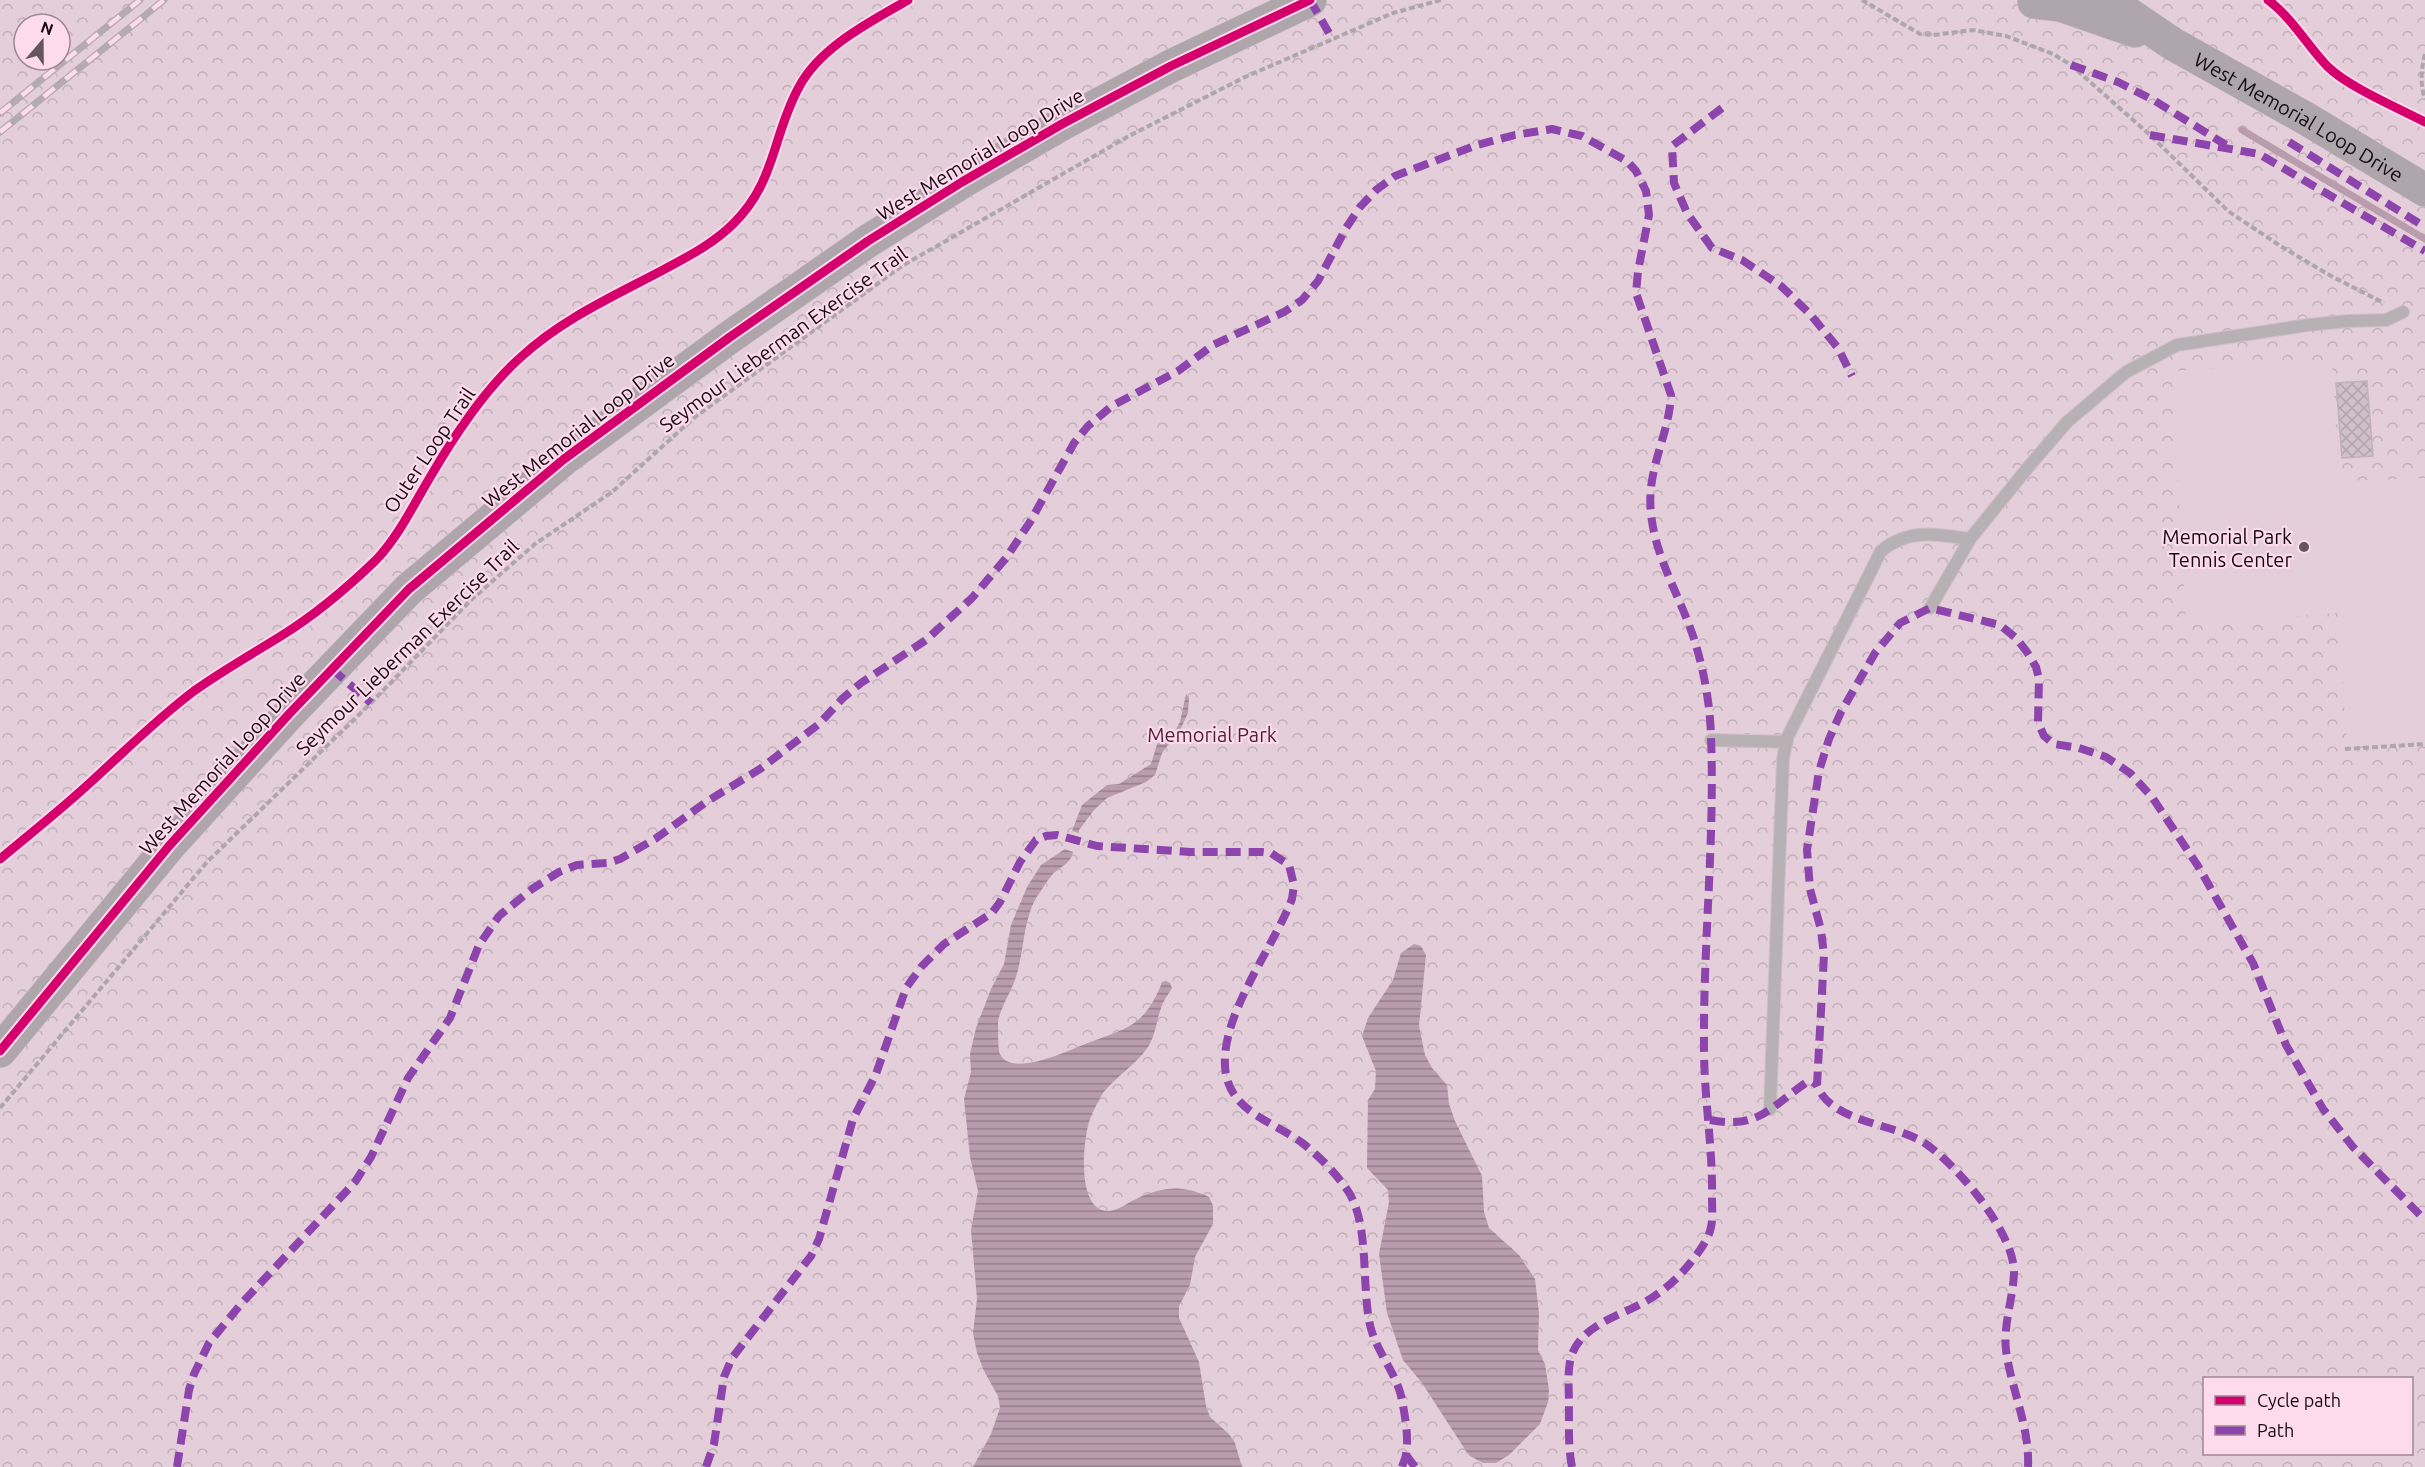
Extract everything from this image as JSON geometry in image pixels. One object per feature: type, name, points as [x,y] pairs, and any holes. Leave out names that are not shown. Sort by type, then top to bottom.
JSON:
[{"type":"street","name":"West Memorial Loop Drive","points":[[0,1051],[169,846],[289,714],[409,589],[564,459],[730,336],[868,241],[962,182],[1062,124],[1171,66],[1310,0]]},
{"type":"street","name":"West Memorial Loop Drive","points":[[2108,0],[2173,44],[2305,118],[2425,190]]},
{"type":"street","name":"West Memorial Loop Drive","points":[[2029,1],[2060,5],[2173,44]]},
{"type":"lane","points":[[1930,608],[1970,539],[2067,422],[2126,372],[2177,345],[2308,325],[2386,320],[2403,312]]},
{"type":"lane","points":[[1770,1109],[1783,759],[1787,742],[1881,550],[1895,539],[1934,533],[1970,539]]},
{"type":"lane","points":[[1711,740],[1787,742]]},
{"type":"path","points":[[1862,0],[1920,34],[1933,35],[1973,30],[2006,36],[2053,54],[2071,65],[2150,135],[2228,211],[2331,276],[2403,312]]},
{"type":"path","points":[[2425,54],[2421,72],[2421,88],[2425,99]]},
{"type":"path","points":[[2345,748],[2425,744]]},
{"type":"green space","name":"Memorial Park","points":[[0,0],[2425,0],[2425,1467],[0,1467]]},
{"type":"green space","name":"Memorial Park Tennis Center","points":[[2332,361],[2339,481],[2425,478],[2425,739],[2347,744],[2338,613],[2186,625],[2172,371]]},
{"type":"shaded area","points":[[1186,694],[1189,698],[1188,713],[1181,728],[1162,753],[1155,775],[1146,782],[1107,798],[1094,810],[1079,833],[1072,831],[1082,805],[1107,785],[1119,784],[1151,764],[1157,744],[1174,733],[1180,722]]},
{"type":"shaded area","points":[[1065,849],[1073,852],[1072,856],[1050,878],[1031,909],[1017,974],[998,1019],[999,1052],[1007,1061],[1016,1064],[1029,1063],[1056,1056],[1114,1033],[1138,1020],[1152,1003],[1162,982],[1170,983],[1172,988],[1162,1005],[1148,1047],[1108,1087],[1093,1111],[1085,1144],[1084,1174],[1091,1200],[1098,1208],[1109,1211],[1162,1190],[1189,1190],[1209,1197],[1213,1206],[1213,1224],[1195,1257],[1190,1285],[1179,1306],[1179,1318],[1199,1362],[1210,1417],[1229,1434],[1235,1443],[1242,1467],[973,1467],[991,1434],[1000,1408],[998,1396],[977,1353],[973,1333],[977,1299],[971,1230],[978,1191],[970,1157],[964,1099],[971,1072],[970,1054],[976,1028],[991,989],[1004,964],[1011,925],[1027,887],[1041,865]]},
{"type":"shaded area","points":[[1414,944],[1421,946],[1426,955],[1419,1026],[1425,1055],[1432,1068],[1447,1085],[1449,1104],[1455,1121],[1482,1176],[1484,1212],[1489,1228],[1519,1255],[1535,1279],[1539,1313],[1538,1350],[1545,1364],[1549,1390],[1548,1402],[1540,1424],[1509,1455],[1496,1463],[1483,1463],[1466,1451],[1422,1383],[1403,1360],[1387,1313],[1379,1254],[1389,1202],[1388,1190],[1367,1168],[1368,1100],[1375,1089],[1376,1071],[1362,1036],[1368,1018],[1393,980],[1401,953]]},
{"type":"building","points":[[2367,381],[2373,456],[2342,458],[2336,383]]},
{"type":"waterway","points":[[2242,130],[2425,239]]},
{"type":"railway","points":[[0,113],[140,0]]},
{"type":"railway","points":[[0,132],[164,0]]},
{"type":"marked path","points":[[1310,0],[1333,40]]},
{"type":"marked path","points":[[2071,65],[2118,82],[2155,101],[2226,145]]},
{"type":"marked path","points":[[1722,108],[1672,146],[1674,183],[1687,213],[1712,248],[1742,260],[1781,286],[1810,314],[1838,348],[1852,376]]},
{"type":"marked path","points":[[177,1467],[189,1390],[209,1343],[241,1304],[355,1182],[371,1157],[408,1078],[450,1018],[479,945],[499,916],[532,889],[559,872],[577,865],[608,863],[620,859],[655,839],[706,802],[760,769],[819,724],[843,698],[861,683],[926,640],[972,598],[1006,558],[1030,522],[1074,443],[1088,426],[1112,406],[1178,371],[1213,345],[1284,312],[1302,300],[1318,281],[1346,228],[1360,207],[1376,190],[1395,176],[1477,145],[1515,135],[1552,129],[1582,136],[1627,161],[1636,171],[1646,191],[1649,215],[1636,293],[1671,395],[1652,482],[1651,513],[1657,544],[1692,633],[1703,671],[1710,723],[1712,775],[1704,1048],[1712,1180],[1710,1232],[1697,1254],[1668,1286],[1642,1303],[1595,1327],[1577,1345],[1571,1357],[1569,1375],[1569,1444],[1572,1467]]},
{"type":"marked path","points":[[2150,135],[2259,154],[2425,251]]},
{"type":"marked path","points":[[2289,142],[2425,227]]},
{"type":"marked path","points":[[2028,1467],[2026,1437],[2008,1365],[2005,1341],[2014,1273],[2012,1257],[2005,1239],[1982,1202],[1939,1154],[1913,1137],[1849,1115],[1824,1098],[1817,1085],[1824,955],[1821,930],[1810,889],[1807,850],[1819,771],[1829,739],[1841,712],[1875,653],[1900,623],[1930,608],[2000,625],[2016,638],[2036,667],[2039,679],[2038,722],[2044,736],[2054,744],[2079,748],[2106,757],[2130,773],[2152,797],[2198,866],[2253,963],[2286,1045],[2323,1109],[2353,1147],[2425,1220]]},
{"type":"marked path","points":[[332,669],[371,703]]},
{"type":"marked path","points":[[706,1467],[714,1444],[724,1377],[732,1358],[811,1256],[819,1239],[853,1119],[876,1074],[906,988],[922,966],[944,944],[992,913],[1020,862],[1036,840],[1057,835],[1097,846],[1190,852],[1271,853],[1289,865],[1294,885],[1292,899],[1240,1003],[1226,1046],[1225,1066],[1233,1093],[1242,1104],[1301,1142],[1320,1158],[1343,1184],[1355,1205],[1362,1238],[1370,1325],[1396,1381],[1403,1406],[1407,1441],[1406,1456],[1402,1467]]},
{"type":"marked path","points":[[1710,1120],[1740,1122],[1752,1119],[1773,1108],[1807,1082],[1817,1085]]},
{"type":"marked path","points":[[1406,1455],[1415,1467]]},
{"type":"cycle path","name":"Outer Loop Trail","points":[[0,859],[181,701],[215,676],[306,619],[376,560],[399,530],[472,412],[495,383],[537,343],[607,299],[690,255],[717,238],[733,224],[758,192],[790,105],[808,73],[847,37],[908,0]]},
{"type":"cycle path","points":[[0,1051],[169,846],[289,714],[409,589],[564,459],[730,337],[868,241],[962,182],[1062,124],[1171,66],[1310,0]]},
{"type":"cycle path","points":[[2268,0],[2285,15],[2336,74],[2347,82],[2425,122]]},
{"type":"place","name":"Memorial Park Tennis Center","points":[[2304,547]]}]
